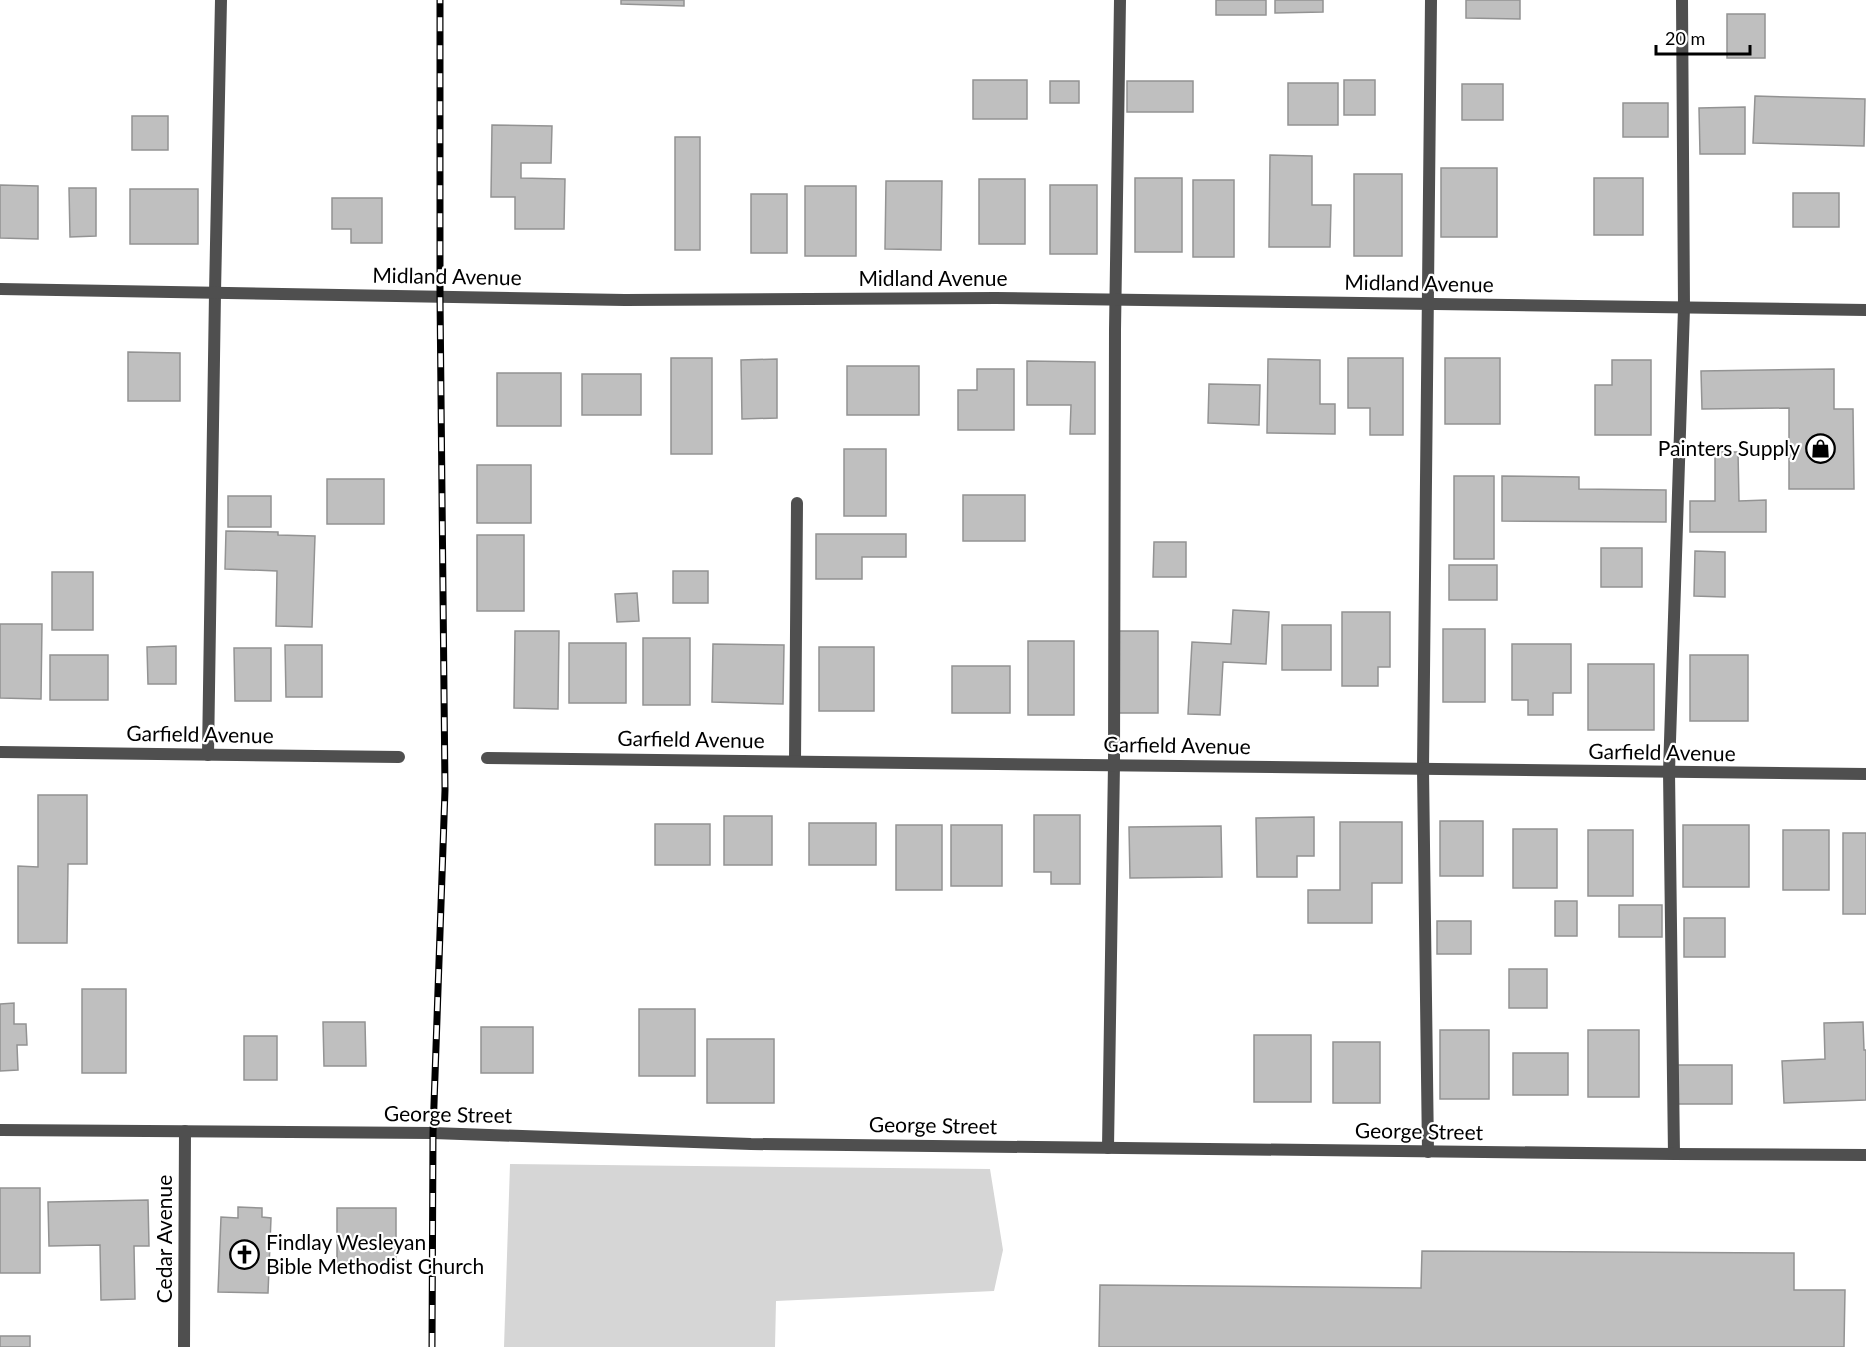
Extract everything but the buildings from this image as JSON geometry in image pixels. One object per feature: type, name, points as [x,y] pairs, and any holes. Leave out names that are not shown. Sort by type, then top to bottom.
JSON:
[{"type":"street","points":[[208,754],[221,0]]},
{"type":"street","points":[[1108,1148],[1114,764],[1115,299],[1120,0]]},
{"type":"street","points":[[1428,1152],[1423,769],[1431,0]]},
{"type":"street","points":[[1674,1154],[1669,772],[1684,308],[1682,0]]},
{"type":"street","name":"Midland Avenue","points":[[0,289],[625,300],[996,298],[1866,310]]},
{"type":"street","points":[[795,761],[797,502]]},
{"type":"street","name":"Garfield Avenue","points":[[0,752],[399,757]]},
{"type":"street","name":"Garfield Avenue","points":[[487,758],[1866,774]]},
{"type":"street","name":"George Street","points":[[0,1130],[433,1133],[751,1144],[1866,1155]]},
{"type":"street","name":"Cedar Avenue","points":[[184,1347],[185,1131]]},
{"type":"shaded area","points":[[510,1164],[990,1169],[1003,1250],[994,1291],[776,1301],[775,1347],[504,1347]]},
{"type":"railway","points":[[432,1347],[433,1133],[445,790],[440,297],[440,0]]},
{"type":"place","name":"Painters Supply","points":[[1821,449]]},
{"type":"place","name":"Findlay Wesleyan Bible Methodist Church","points":[[245,1255]]}]
